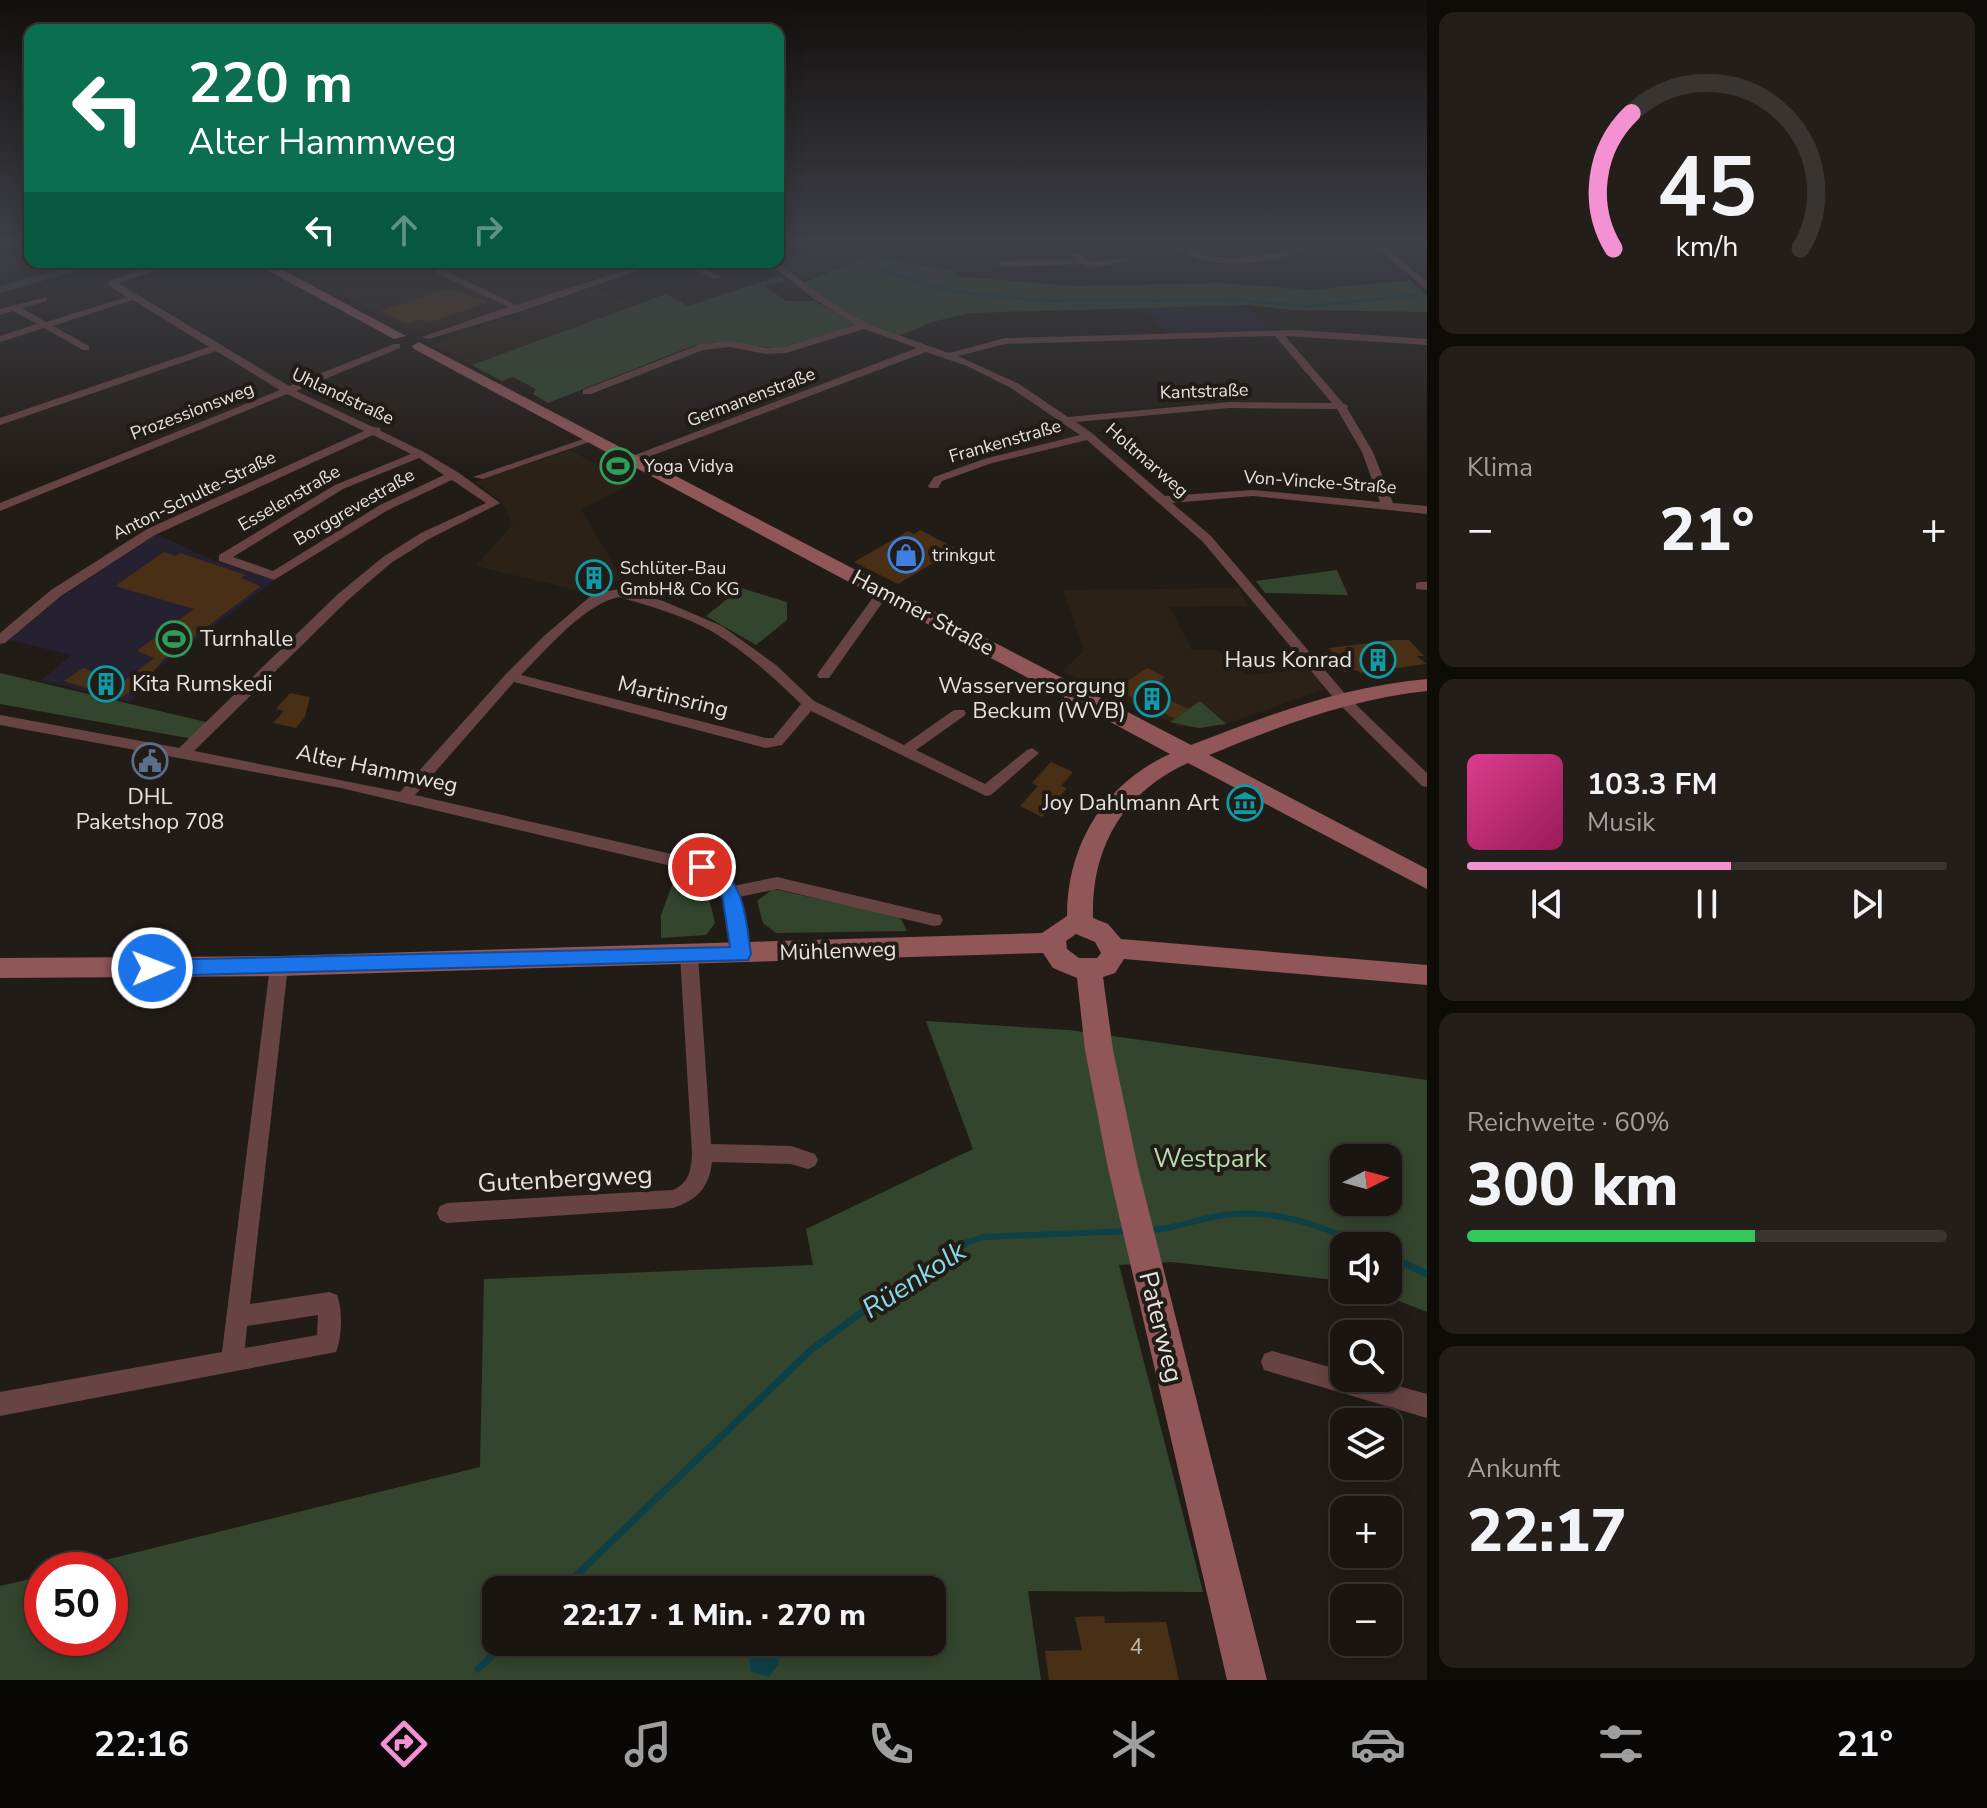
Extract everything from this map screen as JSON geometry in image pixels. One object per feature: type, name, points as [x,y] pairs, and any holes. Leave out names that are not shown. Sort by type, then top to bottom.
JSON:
[{"type":"main road","points":[[358,318],[398,341],[415,333],[423,341]]},
{"type":"main road","name":"Hammer Straße","points":[[423,341],[631,460],[1427,880]]},
{"type":"main road","points":[[1080,924],[1083,866],[1089,846],[1108,815],[1139,781],[1190,754],[1342,699],[1427,685]]},
{"type":"main road","points":[[1080,924],[1104,934],[1113,948],[1106,966],[1089,971],[1068,965],[1054,952],[1052,943],[1057,931],[1080,924]]},
{"type":"main road","name":"Mühlenweg","points":[[0,968],[279,966],[1052,943]]},
{"type":"main road","points":[[1113,948],[1427,975]]},
{"type":"main road","name":"Paterweg","points":[[1089,971],[1099,1050],[1129,1193],[1247,1680]]},
{"type":"street","points":[[34,318],[86,348]]},
{"type":"street","points":[[0,339],[67,318]]},
{"type":"street","name":"Uhlandstraße","points":[[169,318],[291,392],[376,430],[420,454],[494,503],[425,536],[387,560],[343,597],[183,753]]},
{"type":"street","points":[[423,341],[491,318]]},
{"type":"street","name":"Holtmarweg","points":[[852,318],[864,326],[949,356],[1015,386],[1089,436],[1207,539],[1342,699],[1427,782]]},
{"type":"street","points":[[587,392],[701,347],[729,344],[786,350],[864,326]]},
{"type":"street","points":[[949,356],[1005,341],[1278,334],[1373,336],[1427,342]]},
{"type":"street","points":[[1278,334],[1343,406],[1370,452],[1387,504]]},
{"type":"street","name":"Prozessionsweg","points":[[0,507],[291,392],[398,341]]},
{"type":"street","points":[[0,422],[215,348]]},
{"type":"street","name":"Germanenstraße","points":[[631,460],[927,348]]},
{"type":"street","name":"Kantstraße","points":[[1068,420],[1229,405],[1343,406]]},
{"type":"street","name":"Anton-Schulte-Straße","points":[[0,640],[56,593],[151,532],[376,430]]},
{"type":"street","name":"Frankenstraße","points":[[934,486],[938,479],[988,461],[1089,436]]},
{"type":"street","points":[[479,477],[593,439]]},
{"type":"street","name":"Esselenstraße","points":[[274,576],[223,558],[339,487],[420,454]]},
{"type":"street","name":"Borggrevestraße","points":[[274,576],[350,526],[420,488],[455,475]]},
{"type":"street","name":"Von-Vincke-Straße","points":[[1162,500],[1253,493],[1427,510]]},
{"type":"street","points":[[824,675],[884,592]]},
{"type":"street","points":[[405,796],[511,677],[598,597],[628,594],[688,616],[732,638],[809,704],[986,791],[1032,753]]},
{"type":"street","name":"Martinsring","points":[[511,677],[766,743],[777,742],[809,704]]},
{"type":"street","points":[[905,751],[959,713]]},
{"type":"street","name":"Alter Hammweg","points":[[0,720],[405,796],[702,867],[723,880],[731,893]]},
{"type":"street","points":[[741,954],[731,893],[777,883],[934,920]]},
{"type":"street","name":"Gutenbergweg","points":[[447,1213],[673,1199],[685,1196],[696,1186],[702,1175],[702,1153],[689,955]]},
{"type":"street","points":[[232,1362],[279,966]]},
{"type":"street","points":[[702,1153],[791,1155],[808,1160]]},
{"type":"street","points":[[0,1404],[328,1344],[329,1303],[237,1317]]},
{"type":"street","points":[[1272,1362],[1427,1406]]},
{"type":"shaded area","points":[[387,318],[474,318],[428,331],[410,330]]},
{"type":"shaded area","points":[[504,318],[600,318],[472,365],[431,344]]},
{"type":"shaded area","points":[[1154,318],[1259,318],[1273,333],[1167,334]]},
{"type":"shaded area","points":[[570,450],[631,484],[581,509],[622,578],[592,594],[476,566],[513,524],[499,499],[475,482]]},
{"type":"shaded area","points":[[157,534],[212,560],[275,580],[151,673],[159,676],[129,702],[42,680],[71,655],[9,640],[56,601]]},
{"type":"shaded area","points":[[1239,588],[1248,606],[1170,607],[1192,650],[1217,650],[1247,675],[1308,669],[1325,689],[1226,724],[1199,728],[1179,726],[1062,671],[1084,651],[1063,590]]},
{"type":"green space","points":[[599,318],[845,318],[857,325],[784,349],[716,342],[695,345],[548,403],[533,394],[536,389],[513,377],[502,381],[472,365]]},
{"type":"green space","points":[[854,318],[947,318],[897,337]]},
{"type":"green space","points":[[1337,570],[1348,595],[1265,593],[1256,581]]},
{"type":"green space","points":[[741,588],[787,602],[787,620],[756,645],[706,616]]},
{"type":"green space","points":[[0,673],[210,723],[193,739],[0,704]]},
{"type":"green space","points":[[1200,701],[1226,724],[1199,728],[1170,722]]},
{"type":"green space","points":[[677,872],[687,875],[705,890],[715,923],[706,935],[661,938],[661,915]]},
{"type":"green space","points":[[773,889],[892,915],[901,919],[907,931],[776,933],[763,923],[757,901]]},
{"type":"green space","name":"Westpark","points":[[926,1021],[1069,1030],[1427,1080],[1427,1312],[1402,1302],[1402,1232],[1330,1232],[1330,1279],[1171,1262],[1119,1265],[1203,1592],[1028,1591],[1041,1680],[0,1680],[0,1586],[24,1580],[24,1656],[128,1656],[128,1554],[480,1467],[484,1279],[813,1265],[806,1229],[973,1149]]},
{"type":"water","points":[[749,1656],[779,1656],[778,1665],[769,1677],[751,1672]]},
{"type":"building","points":[[395,318],[441,318],[428,323],[420,319],[406,324]]},
{"type":"building","name":"trinkgut","points":[[920,530],[957,549],[898,584],[854,562],[908,531],[914,534]]},
{"type":"building","points":[[164,552],[175,556],[180,553],[246,575],[241,578],[261,586],[163,660],[146,680],[121,698],[64,681],[83,668],[123,682],[154,658],[137,651],[194,609],[115,586]]},
{"type":"building","name":"Schlüter-Bau GmbH& Co KG","points":[[599,569],[612,576],[589,588],[577,581]]},
{"type":"building","name":"Haus Konrad","points":[[1409,640],[1424,656],[1417,656],[1426,664],[1360,673],[1357,670],[1344,672],[1327,653],[1332,652],[1329,648]]},
{"type":"building","name":"Wasserversorgung Beckum (WVB)","points":[[1147,668],[1165,677],[1150,690],[1188,709],[1175,719],[1116,689]]},
{"type":"building","points":[[290,693],[310,697],[305,717],[296,728],[273,723],[284,711],[276,709]]},
{"type":"building","points":[[1051,762],[1073,772],[1061,786],[1067,788],[1042,817],[1020,806],[1038,786],[1032,783]]},
{"type":"building","points":[[1104,1616],[1105,1623],[1166,1622],[1179,1680],[1049,1680],[1045,1651],[1082,1650],[1075,1617]]},
{"type":"waterway","name":"Rüenkolk","points":[[1151,1230],[1242,1213],[1278,1216],[1332,1232]]},
{"type":"waterway","name":"Rüenkolk","points":[[960,1245],[983,1237],[1129,1231]]},
{"type":"waterway","name":"Rüenkolk","points":[[576,1576],[812,1349],[915,1273],[966,1243]]},
{"type":"waterway","name":"Rüenkolk","points":[[1402,1262],[1427,1274]]},
{"type":"waterway","name":"Rüenkolk","points":[[478,1669],[491,1656]]},
{"type":"place","name":"Yoga Vidya","points":[[618,466]]},
{"type":"place","name":"trinkgut","points":[[906,555]]},
{"type":"place","name":"Schlüter-Bau GmbH& Co KG","points":[[594,578]]},
{"type":"place","name":"Turnhalle","points":[[174,639]]},
{"type":"place","name":"Haus Konrad","points":[[1378,660]]},
{"type":"place","name":"Kita Rumskedi","points":[[106,684]]},
{"type":"place","name":"Wasserversorgung Beckum (WVB)","points":[[1152,699]]},
{"type":"place","name":"DHL Paketshop 708","points":[[150,761]]},
{"type":"place","name":"Joy Dahlmann Art","points":[[1245,803]]},
{"type":"route","points":[[152,968],[741,954],[731,893],[723,880],[702,867]]}]
